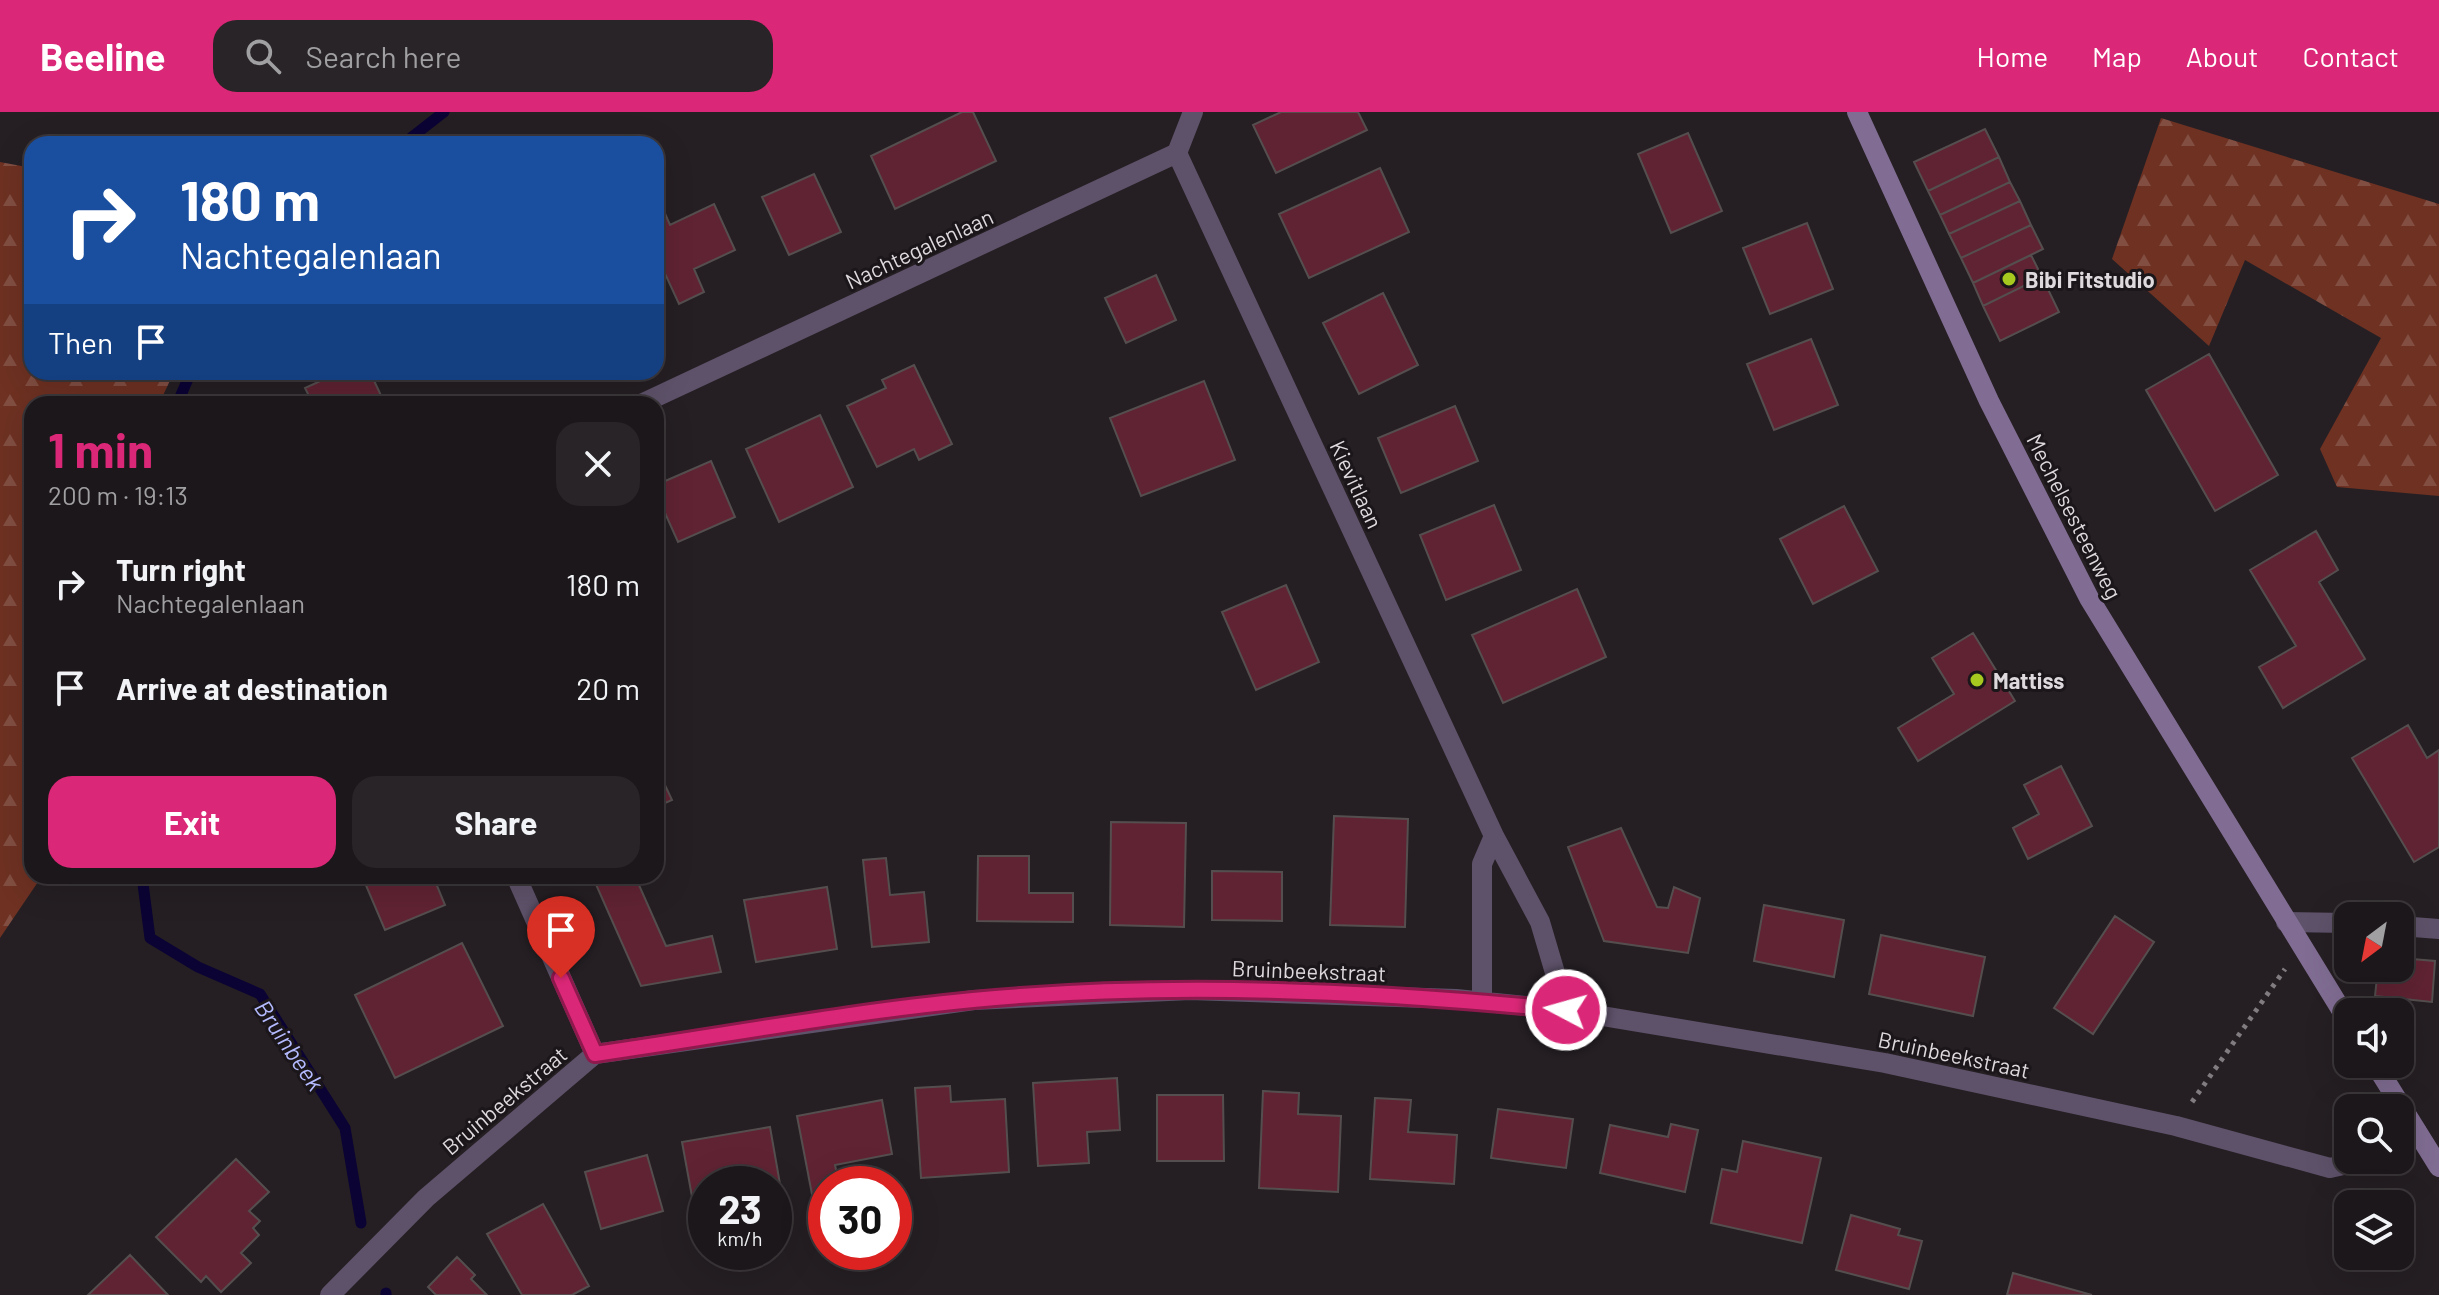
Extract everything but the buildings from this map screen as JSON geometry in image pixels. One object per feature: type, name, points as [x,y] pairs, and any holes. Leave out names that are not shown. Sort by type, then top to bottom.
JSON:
[{"type":"street","points":[[1177,153],[1193,112]]},
{"type":"street","name":"Mechelsesteenweg","points":[[1857,112],[1989,401],[2089,598],[2334,999]]},
{"type":"street","name":"Nachtegalenlaan","points":[[658,396],[1177,153]]},
{"type":"street","name":"Kievitlaan","points":[[1177,153],[1494,836],[1540,922],[1566,1010]]},
{"type":"street","points":[[1482,1002],[1482,864],[1494,836]]},
{"type":"street","points":[[520,884],[595,1054]]},
{"type":"street","points":[[2286,922],[2334,923]]},
{"type":"street","points":[[2414,927],[2439,929]]},
{"type":"street","name":"Bruinbeekstraat","points":[[330,1295],[426,1198],[595,1054],[974,1000],[1190,990],[1482,1002],[1566,1010],[1885,1063],[2176,1126],[2334,1167]]},
{"type":"street","points":[[2414,1142],[2439,1167]]},
{"type":"path","points":[[2176,1126],[2301,946]]},
{"type":"green space","points":[[2161,118],[2439,204],[2439,496],[2337,487],[2320,449],[2381,338],[2245,260],[2209,346],[2112,259]]},
{"type":"green space","points":[[0,162],[24,166],[24,380],[170,380],[163,396],[24,396],[24,884],[37,884],[0,938]]},
{"type":"waterway","name":"Bruinbeek","points":[[413,136],[444,112]]},
{"type":"waterway","name":"Bruinbeek","points":[[180,396],[188,380]]},
{"type":"waterway","name":"Bruinbeek","points":[[143,884],[150,938],[198,967],[260,994],[345,1128],[361,1223]]},
{"type":"place","name":"Bibi Fitstudio","points":[[2009,279]]},
{"type":"place","name":"Mattiss","points":[[1977,680]]},
{"type":"route","points":[[561,978],[595,1054],[974,1000],[1190,990],[1456,999],[1566,1010]]}]
